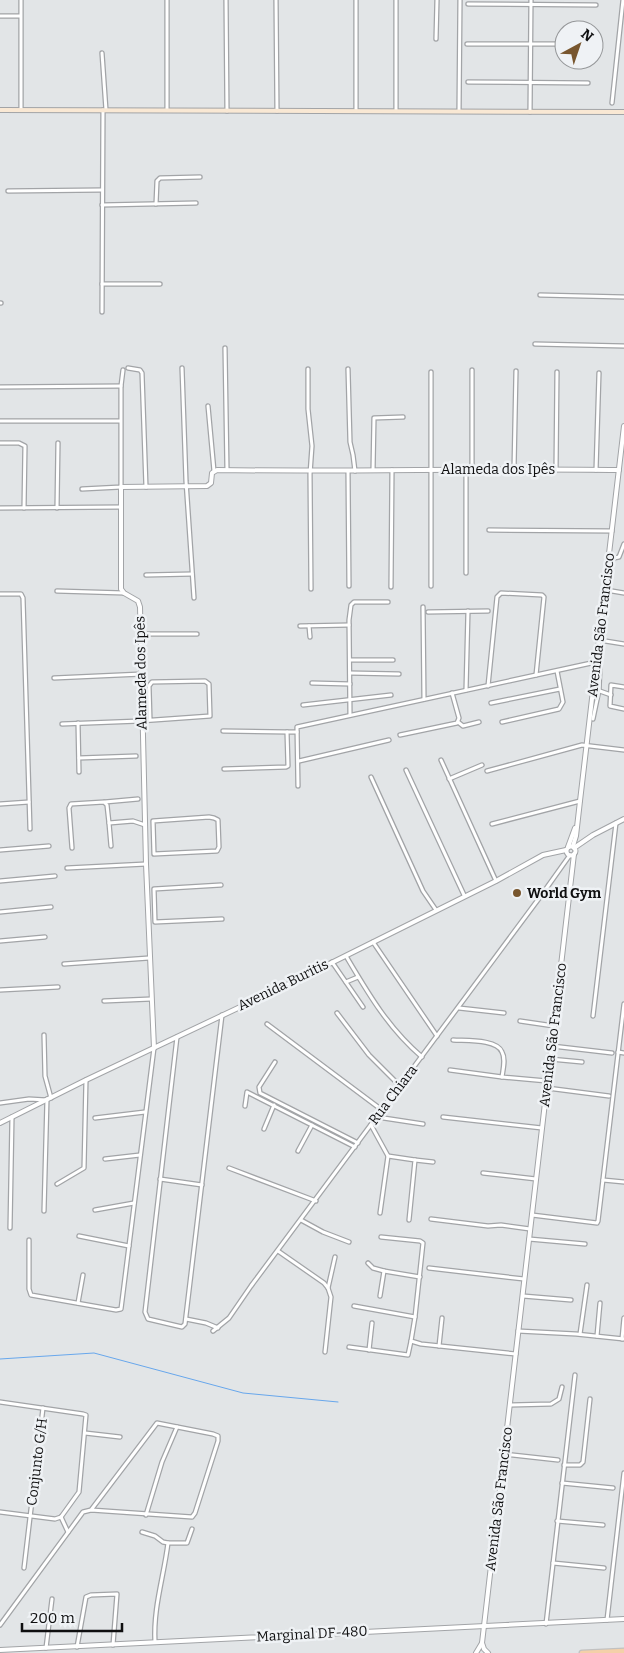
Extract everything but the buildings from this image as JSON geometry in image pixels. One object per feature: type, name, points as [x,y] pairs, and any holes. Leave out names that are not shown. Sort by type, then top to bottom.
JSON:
[{"type":"main road","points":[[0,110],[624,112]]},
{"type":"main road","points":[[582,1653],[624,1651]]},
{"type":"street","points":[[21,0],[21,110]]},
{"type":"street","points":[[167,0],[167,110]]},
{"type":"street","points":[[226,0],[227,111]]},
{"type":"street","points":[[276,0],[276,111]]},
{"type":"street","points":[[356,0],[356,111]]},
{"type":"street","points":[[396,0],[396,111]]},
{"type":"street","points":[[436,39],[437,0]]},
{"type":"street","points":[[459,112],[460,0]]},
{"type":"street","points":[[530,112],[531,0]]},
{"type":"street","points":[[612,103],[623,0]]},
{"type":"street","points":[[468,4],[596,5]]},
{"type":"street","points":[[0,16],[20,16]]},
{"type":"street","points":[[467,44],[554,44]]},
{"type":"street","points":[[102,53],[105,110],[102,190],[102,312]]},
{"type":"street","points":[[468,82],[588,83]]},
{"type":"street","points":[[156,204],[158,179],[200,177]]},
{"type":"street","points":[[8,191],[102,190]]},
{"type":"street","points":[[102,205],[196,203]]},
{"type":"street","points":[[102,284],[160,284]]},
{"type":"street","points":[[540,295],[624,296]]},
{"type":"street","points":[[535,344],[624,346]]},
{"type":"street","points":[[225,348],[227,470]]},
{"type":"street","points":[[128,368],[140,370],[142,373],[146,486]]},
{"type":"street","points":[[182,368],[186,486],[194,598]]},
{"type":"street","points":[[308,369],[308,409],[312,446],[310,471],[311,589]]},
{"type":"street","points":[[348,369],[350,442],[355,471]]},
{"type":"street","points":[[57,591],[124,593],[121,586],[120,421],[123,370]]},
{"type":"street","points":[[472,370],[472,469]]},
{"type":"street","points":[[514,466],[516,371]]},
{"type":"street","points":[[431,372],[431,586]]},
{"type":"street","points":[[556,469],[558,372]]},
{"type":"street","points":[[596,470],[599,374]]},
{"type":"street","points":[[0,387],[121,386]]},
{"type":"street","points":[[82,489],[121,486],[208,486],[214,471],[208,406]]},
{"type":"street","points":[[374,470],[374,418],[403,417]]},
{"type":"street","points":[[0,421],[120,421]]},
{"type":"street","name":"Avenida São Francisco","points":[[482,1643],[552,1046],[572,854],[570,848],[576,836],[610,559],[624,426]]},
{"type":"street","points":[[0,443],[19,443],[24,446],[24,508]]},
{"type":"street","points":[[57,508],[58,443]]},
{"type":"street","name":"Alameda dos Ipês","points":[[214,471],[355,471],[472,469],[514,466],[618,470]]},
{"type":"street","points":[[466,469],[466,572]]},
{"type":"street","points":[[390,587],[392,470]]},
{"type":"street","points":[[348,471],[349,586]]},
{"type":"street","points":[[0,508],[121,507]]},
{"type":"street","points":[[489,530],[612,531]]},
{"type":"street","points":[[610,559],[619,557],[624,544]]},
{"type":"street","points":[[146,575],[192,574]]},
{"type":"street","points":[[606,590],[624,593]]},
{"type":"street","points":[[488,686],[497,597],[503,592],[542,595],[544,600],[536,675]]},
{"type":"street","name":"Alameda dos Ipês","points":[[124,593],[139,602],[148,958],[154,1048]]},
{"type":"street","points":[[0,594],[21,594],[24,598],[30,829]]},
{"type":"street","points":[[350,716],[349,625],[352,603],[388,602]]},
{"type":"street","points":[[423,607],[424,700]]},
{"type":"street","points":[[466,690],[468,611]]},
{"type":"street","points":[[428,612],[488,611]]},
{"type":"street","points":[[300,626],[349,625]]},
{"type":"street","points":[[309,626],[310,637]]},
{"type":"street","points":[[141,634],[197,634]]},
{"type":"street","points":[[599,640],[624,644]]},
{"type":"street","points":[[350,660],[393,660]]},
{"type":"street","points":[[298,786],[297,727],[596,662]]},
{"type":"street","points":[[593,719],[599,690],[600,666]]},
{"type":"street","points":[[502,722],[559,709],[563,702],[557,671]]},
{"type":"street","points":[[350,673],[399,674]]},
{"type":"street","points":[[54,678],[142,674]]},
{"type":"street","points":[[62,724],[142,721],[210,716],[209,684],[204,681],[152,682],[148,686],[150,720]]},
{"type":"street","points":[[312,683],[350,684]]},
{"type":"street","points":[[624,687],[612,686],[610,706],[624,708]]},
{"type":"street","points":[[593,688],[611,695]]},
{"type":"street","points":[[491,703],[560,689]]},
{"type":"street","points":[[452,693],[459,718],[458,722]]},
{"type":"street","points":[[303,705],[391,695]]},
{"type":"street","points":[[458,722],[463,726],[479,722]]},
{"type":"street","points":[[400,735],[458,722]]},
{"type":"street","points":[[78,723],[79,772]]},
{"type":"street","points":[[223,730],[298,732]]},
{"type":"street","points":[[224,769],[288,766],[287,732]]},
{"type":"street","points":[[298,761],[389,740]]},
{"type":"street","points":[[487,771],[587,745],[624,750]]},
{"type":"street","points":[[79,758],[136,756]]},
{"type":"street","points":[[441,760],[496,881]]},
{"type":"street","points":[[449,779],[482,765]]},
{"type":"street","points":[[406,770],[464,895]]},
{"type":"street","points":[[370,777],[423,891],[436,910]]},
{"type":"street","points":[[72,848],[70,805],[138,799]]},
{"type":"street","points":[[492,824],[580,801]]},
{"type":"street","points":[[0,804],[29,802]]},
{"type":"street","points":[[104,802],[107,805],[111,846]]},
{"type":"street","points":[[209,817],[218,820],[219,847],[216,851],[156,855],[154,852],[153,836],[152,821],[154,820],[209,817]]},
{"type":"street","name":"Avenida Buritis","points":[[0,1123],[345,955],[374,943],[543,855],[570,848],[624,819]]},
{"type":"street","points":[[109,823],[133,822],[145,824]]},
{"type":"street","points":[[593,1016],[616,823]]},
{"type":"street","points":[[145,836],[153,836]]},
{"type":"street","points":[[0,850],[49,846]]},
{"type":"street","points":[[570,848],[567,853],[572,854]]},
{"type":"street","name":"Rua Chiara","points":[[212,1331],[229,1318],[572,854]]},
{"type":"street","points":[[67,868],[146,864]]},
{"type":"street","points":[[0,881],[55,876]]},
{"type":"street","points":[[221,885],[154,888],[154,905],[155,922],[222,919]]},
{"type":"street","points":[[147,907],[154,905]]},
{"type":"street","points":[[0,912],[51,907]]},
{"type":"street","points":[[0,941],[45,937]]},
{"type":"street","points":[[374,943],[438,1036]]},
{"type":"street","points":[[345,955],[394,1030],[422,1057]]},
{"type":"street","points":[[64,964],[148,958]]},
{"type":"street","points":[[331,962],[363,1007]]},
{"type":"street","points":[[346,982],[358,977]]},
{"type":"street","points":[[0,990],[58,987]]},
{"type":"street","points":[[104,1001],[151,999]]},
{"type":"street","points":[[532,1215],[597,1222],[624,1004]]},
{"type":"street","points":[[458,1008],[504,1013]]},
{"type":"street","points":[[337,1013],[369,1054],[400,1086]]},
{"type":"street","points":[[177,1037],[145,1315],[148,1319],[181,1327],[184,1326],[186,1319],[222,1015]]},
{"type":"street","points":[[520,1021],[554,1026]]},
{"type":"street","points":[[268,1024],[382,1110]]},
{"type":"street","points":[[44,1036],[45,1076],[48,1099],[44,1211]]},
{"type":"street","points":[[453,1040],[492,1043],[499,1047],[504,1058],[502,1077]]},
{"type":"street","points":[[552,1046],[612,1053]]},
{"type":"street","points":[[29,1240],[31,1295],[121,1309],[154,1048]]},
{"type":"street","points":[[618,1052],[624,1053]]},
{"type":"street","points":[[550,1059],[582,1062]]},
{"type":"street","points":[[275,1062],[259,1088],[260,1092],[358,1143]]},
{"type":"street","points":[[450,1070],[547,1081]]},
{"type":"street","points":[[57,1184],[84,1168],[86,1080]]},
{"type":"street","points":[[547,1088],[609,1096]]},
{"type":"street","points":[[245,1106],[247,1092],[355,1147]]},
{"type":"street","points":[[0,1103],[29,1099],[48,1099]]},
{"type":"street","points":[[264,1129],[274,1105]]},
{"type":"street","points":[[95,1118],[145,1112]]},
{"type":"street","points":[[10,1228],[12,1117]]},
{"type":"street","points":[[377,1117],[423,1124]]},
{"type":"street","points":[[442,1117],[542,1128]]},
{"type":"street","points":[[298,1151],[312,1125]]},
{"type":"street","points":[[371,1125],[388,1156],[380,1213]]},
{"type":"street","points":[[106,1159],[140,1155]]},
{"type":"street","points":[[388,1156],[433,1162]]},
{"type":"street","points":[[409,1220],[415,1160]]},
{"type":"street","points":[[229,1168],[316,1201]]},
{"type":"street","points":[[483,1173],[536,1179]]},
{"type":"street","points":[[160,1180],[202,1185]]},
{"type":"street","points":[[603,1180],[624,1182]]},
{"type":"street","points":[[95,1210],[134,1203]]},
{"type":"street","points":[[431,1219],[530,1229]]},
{"type":"street","points":[[301,1220],[323,1232],[349,1242]]},
{"type":"street","points":[[78,1236],[129,1246]]},
{"type":"street","points":[[349,1347],[408,1355],[415,1317],[423,1243],[381,1236]]},
{"type":"street","points":[[529,1239],[585,1244]]},
{"type":"street","points":[[278,1251],[324,1283],[328,1288],[331,1297],[325,1352]]},
{"type":"street","points":[[328,1288],[335,1257]]},
{"type":"street","points":[[368,1263],[373,1268],[384,1271],[420,1277]]},
{"type":"street","points":[[429,1268],[524,1279]]},
{"type":"street","points":[[380,1296],[384,1271]]},
{"type":"street","points":[[78,1303],[83,1275]]},
{"type":"street","points":[[580,1334],[587,1285]]},
{"type":"street","points":[[522,1296],[572,1300]]},
{"type":"street","points":[[597,1336],[600,1303]]},
{"type":"street","points":[[354,1306],[415,1317]]},
{"type":"street","points":[[439,1346],[442,1318]]},
{"type":"street","points":[[518,1331],[580,1334],[623,1339],[624,1318]]},
{"type":"street","points":[[186,1319],[206,1323],[218,1328]]},
{"type":"street","points":[[369,1350],[372,1323]]},
{"type":"street","points":[[411,1341],[439,1346],[516,1354]]},
{"type":"street","points":[[546,1624],[575,1375]]},
{"type":"street","points":[[511,1405],[551,1404],[559,1399],[562,1387]]},
{"type":"street","points":[[564,1464],[582,1464],[590,1399]]},
{"type":"street","points":[[0,1402],[83,1414],[87,1417],[79,1492],[61,1517],[55,1519],[0,1512]]},
{"type":"street","name":"Conjunto G/H","points":[[24,1568],[43,1408]]},
{"type":"street","points":[[0,1625],[83,1512],[91,1510],[192,1517],[195,1513],[218,1438],[213,1434],[157,1424],[91,1510]]},
{"type":"street","points":[[146,1514],[167,1449],[177,1427]]},
{"type":"street","points":[[85,1433],[120,1437]]},
{"type":"street","points":[[504,1454],[558,1460]]},
{"type":"street","points":[[607,1620],[624,1473]]},
{"type":"street","points":[[562,1483],[613,1488]]},
{"type":"street","points":[[61,1517],[68,1532]]},
{"type":"street","points":[[558,1522],[603,1524]]},
{"type":"street","points":[[142,1532],[155,1536],[163,1542],[187,1544],[192,1529]]},
{"type":"street","points":[[154,1642],[156,1605],[168,1543]]},
{"type":"street","points":[[553,1563],[604,1568]]},
{"type":"street","points":[[77,1646],[86,1597],[117,1594],[112,1644]]},
{"type":"street","points":[[46,1648],[52,1599]]},
{"type":"street","name":"Marginal DF-480","points":[[0,1650],[624,1619]]},
{"type":"street","points":[[476,1653],[482,1643]]},
{"type":"street","points":[[482,1643],[488,1653]]},
{"type":"waterway","points":[[0,1359],[94,1353],[243,1393],[338,1402]]},
{"type":"place","name":"World Gym","points":[[517,893]]}]
